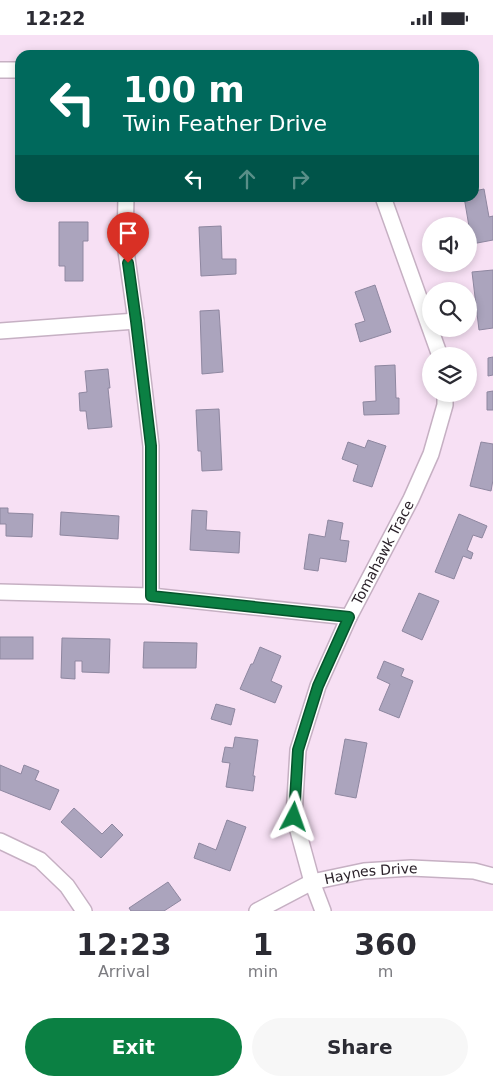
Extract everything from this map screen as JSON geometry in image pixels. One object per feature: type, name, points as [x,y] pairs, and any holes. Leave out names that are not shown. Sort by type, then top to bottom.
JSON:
[{"type":"street","points":[[0,70],[15,71]]},
{"type":"street","points":[[126,202],[125,244],[151,446],[151,596]]},
{"type":"street","points":[[385,202],[437,347]]},
{"type":"street","points":[[0,331],[136,321]]},
{"type":"street","name":"Tomahawk Trace","points":[[323,911],[312,882],[294,817],[298,750],[318,686],[349,617],[412,499],[431,454],[445,402]]},
{"type":"street","points":[[0,591],[151,596],[349,617]]},
{"type":"street","points":[[0,841],[40,860],[67,886],[84,911]]},
{"type":"street","name":"Haynes Drive","points":[[257,911],[312,882],[364,871],[412,868],[474,871],[493,876]]},
{"type":"building","points":[[484,189],[489,217],[493,216],[493,240],[477,243],[477,217],[467,217],[465,202],[479,202],[479,190]]},
{"type":"building","points":[[59,222],[88,222],[88,241],[83,241],[83,281],[65,281],[65,266],[59,266]]},
{"type":"building","points":[[221,226],[222,259],[236,259],[236,274],[201,276],[199,227]]},
{"type":"building","points":[[493,270],[493,328],[479,330],[477,282],[473,282],[472,272]]},
{"type":"building","points":[[375,285],[391,332],[360,342],[355,324],[365,321],[355,292]]},
{"type":"building","points":[[219,310],[223,372],[202,374],[200,311]]},
{"type":"building","points":[[493,357],[493,375],[488,376],[488,358]]},
{"type":"building","points":[[395,365],[396,398],[399,398],[399,414],[364,415],[363,402],[376,401],[375,366]]},
{"type":"building","points":[[108,369],[112,427],[88,429],[86,411],[80,411],[79,393],[87,392],[85,371]]},
{"type":"building","points":[[493,391],[493,410],[487,410],[487,392]]},
{"type":"building","points":[[219,409],[222,470],[202,471],[201,451],[198,451],[196,410]]},
{"type":"building","points":[[368,440],[386,446],[372,487],[353,481],[358,465],[342,459],[348,442],[365,448]]},
{"type":"building","points":[[481,442],[493,444],[493,480],[491,491],[470,486]]},
{"type":"building","points":[[0,508],[8,508],[8,513],[33,514],[32,537],[6,536],[6,524],[0,524]]},
{"type":"building","points":[[192,510],[207,511],[206,530],[240,532],[239,553],[190,550]]},
{"type":"building","points":[[61,512],[119,516],[118,539],[60,535]]},
{"type":"building","points":[[459,514],[487,526],[482,538],[473,535],[467,550],[473,553],[471,559],[463,556],[454,579],[435,572]]},
{"type":"building","points":[[328,520],[343,523],[340,540],[349,541],[346,562],[320,558],[318,571],[304,569],[309,534],[325,537]]},
{"type":"building","points":[[419,593],[439,601],[422,640],[402,631]]},
{"type":"building","points":[[0,637],[33,637],[33,659],[0,659]]},
{"type":"building","points":[[62,638],[110,639],[109,673],[82,672],[82,661],[75,661],[75,679],[61,678]]},
{"type":"building","points":[[144,642],[197,643],[196,668],[143,668]]},
{"type":"building","points":[[260,647],[281,656],[271,681],[282,686],[275,703],[240,689]]},
{"type":"building","points":[[384,661],[404,669],[401,676],[413,681],[399,718],[379,710],[390,684],[377,678]]},
{"type":"building","points":[[216,704],[235,709],[231,725],[211,719]]},
{"type":"building","points":[[235,737],[258,740],[253,791],[226,787],[230,763],[222,762],[225,747],[233,748]]},
{"type":"building","points":[[345,739],[367,743],[356,798],[335,794]]},
{"type":"building","points":[[0,765],[21,774],[24,765],[39,771],[35,780],[59,790],[50,810],[0,790]]},
{"type":"building","points":[[74,808],[102,834],[112,824],[123,835],[101,858],[61,822]]},
{"type":"building","points":[[227,820],[246,827],[230,871],[194,858],[199,843],[216,850]]},
{"type":"building","points":[[168,882],[181,900],[164,911],[131,911],[129,908]]},
{"type":"route","points":[[128,263],[151,446],[151,596],[349,617],[318,686],[298,750],[294,817]]}]
